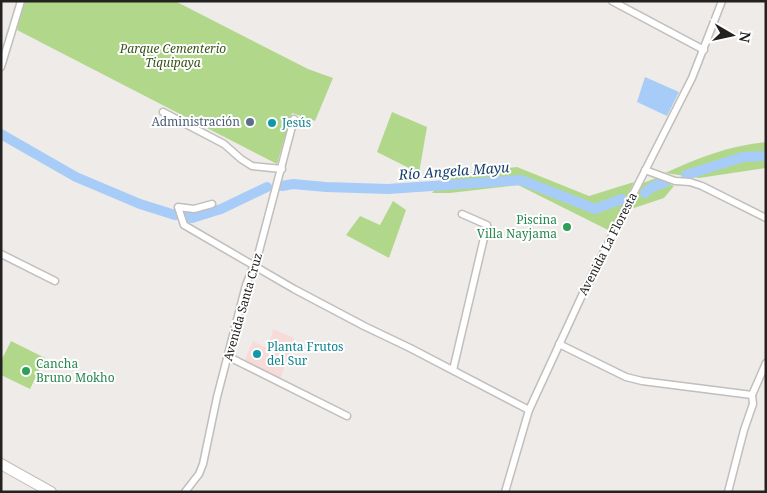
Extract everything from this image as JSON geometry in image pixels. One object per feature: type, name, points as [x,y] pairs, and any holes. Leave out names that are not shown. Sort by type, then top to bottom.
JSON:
[{"type":"main road","points":[[1,464],[51,492]]},
{"type":"street","points":[[1,67],[21,1]]},
{"type":"street","points":[[612,1],[704,50]]},
{"type":"street","name":"Avenida La Floresta","points":[[505,492],[529,410],[559,344],[692,78],[722,1]]},
{"type":"street","points":[[163,112],[224,144],[252,166],[282,169]]},
{"type":"street","name":"Avenida Santa Cruz","points":[[185,492],[199,474],[203,464],[246,285],[258,255],[294,119]]},
{"type":"street","points":[[646,170],[674,181],[690,182],[702,186],[766,218]]},
{"type":"street","points":[[212,204],[194,209],[178,207],[184,225],[364,326],[529,410]]},
{"type":"street","points":[[453,370],[487,225],[462,214]]},
{"type":"street","points":[[1,254],[55,281]]},
{"type":"street","points":[[559,344],[626,377],[642,381],[752,395]]},
{"type":"street","points":[[229,358],[347,416]]},
{"type":"street","points":[[728,492],[753,404],[752,395],[766,363]]},
{"type":"shaded area","points":[[273,329],[294,338],[280,380],[244,362],[253,341],[268,349]]},
{"type":"green space","name":"Parque Cementerio Tiquipaya","points":[[24,1],[175,1],[308,69],[333,78],[315,121],[292,113],[277,164],[17,30]]},
{"type":"green space","points":[[392,112],[427,127],[419,173],[377,152]]},
{"type":"green space","points":[[766,142],[766,168],[699,178],[665,173],[714,153]]},
{"type":"green space","points":[[517,167],[589,196],[634,182],[610,231],[518,185],[450,193],[432,193],[447,175]]},
{"type":"green space","points":[[656,178],[674,186],[664,198],[631,209],[643,183]]},
{"type":"green space","points":[[393,201],[406,210],[389,258],[346,235],[360,216],[380,225]]},
{"type":"green space","points":[[11,341],[45,358],[30,389],[1,375],[1,361]]},
{"type":"water","points":[[645,77],[679,92],[667,116],[637,102]]},
{"type":"waterway","name":"Río Angela Mayu","points":[[1,134],[76,177],[140,204],[175,215]]},
{"type":"waterway","name":"Río Angela Mayu","points":[[686,175],[743,157],[766,156]]},
{"type":"waterway","name":"Río Angela Mayu","points":[[282,186],[293,184],[388,189],[521,180],[595,209],[622,199]]},
{"type":"waterway","name":"Río Angela Mayu","points":[[645,193],[652,187],[666,182]]},
{"type":"waterway","name":"Río Angela Mayu","points":[[187,217],[192,218],[221,209],[267,187]]},
{"type":"place","name":"Administración","points":[[250,122]]},
{"type":"place","name":"Jesús","points":[[272,123]]},
{"type":"place","name":"Piscina Villa Nayjama","points":[[567,227]]},
{"type":"place","name":"Planta Frutos del Sur","points":[[257,354]]},
{"type":"place","name":"Cancha Bruno Mokho","points":[[26,371]]}]
